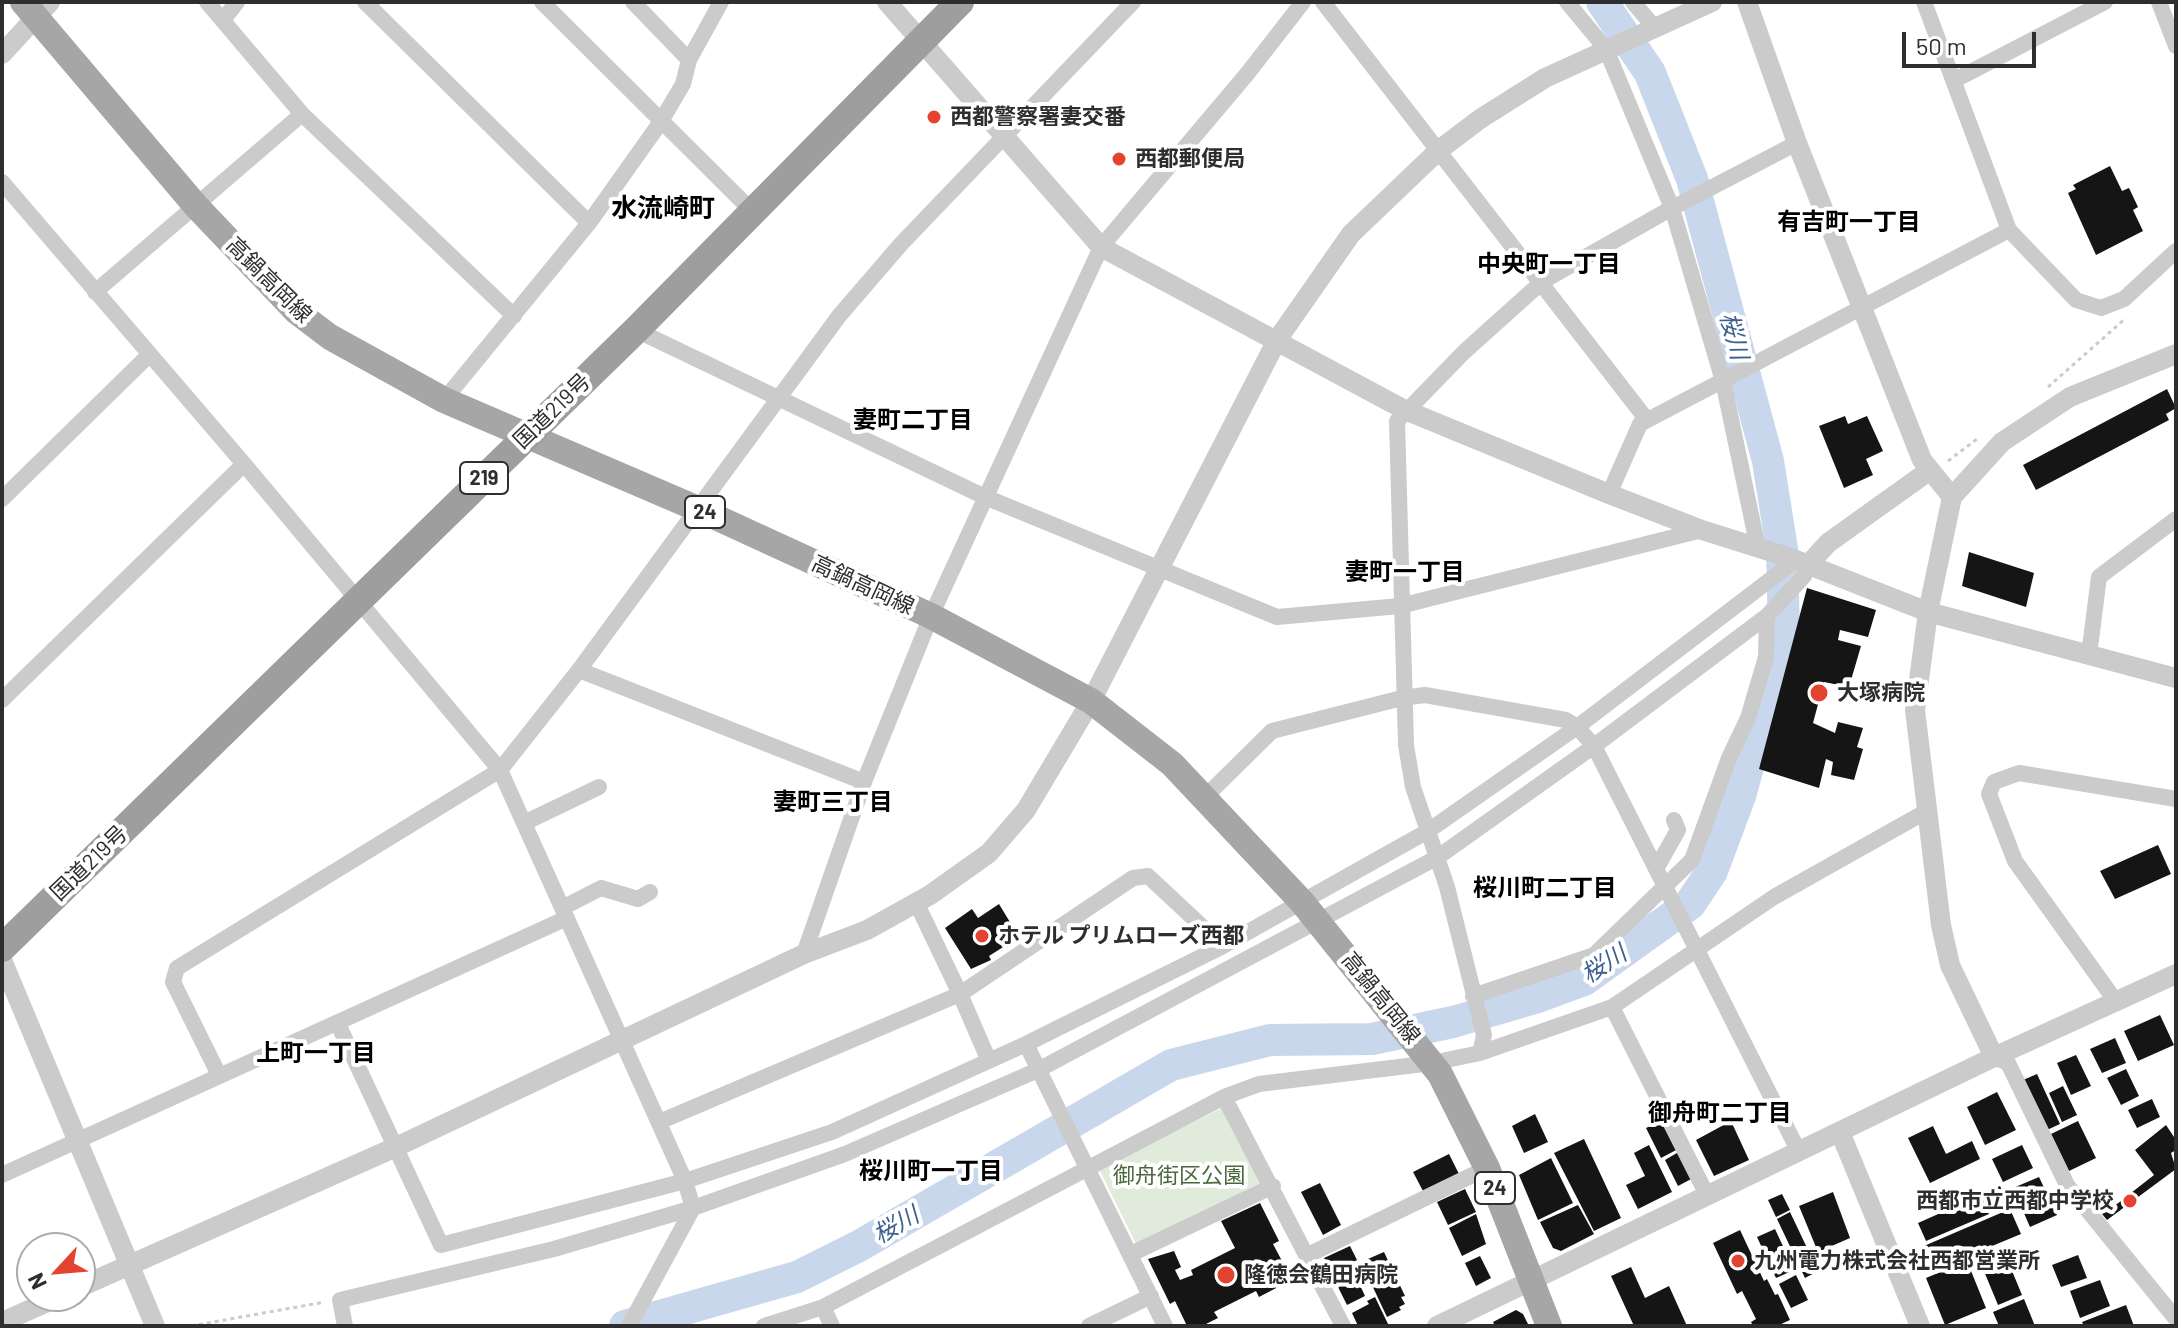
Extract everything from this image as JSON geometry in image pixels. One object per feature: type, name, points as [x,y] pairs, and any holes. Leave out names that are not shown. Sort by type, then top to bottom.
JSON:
[{"type":"highway","name":"国道219号","points":[[2,948],[636,330],[960,2]]},
{"type":"main road","name":"高鍋高岡線","points":[[37,8],[196,206],[297,312],[330,337],[444,400],[698,509],[931,616],[1091,701],[1172,764],[1206,796],[1310,912],[1430,1059],[1457,1104],[1487,1168],[1549,1326]]},
{"type":"street","points":[[207,2],[302,114],[514,316]]},
{"type":"street","points":[[223,20],[237,2]]},
{"type":"street","points":[[365,2],[589,223]]},
{"type":"street","points":[[542,2],[660,123],[752,211]]},
{"type":"street","points":[[633,2],[689,60]]},
{"type":"street","points":[[887,2],[1101,247],[1405,410],[1702,530],[1928,612],[2176,678]]},
{"type":"street","points":[[219,1075],[173,982],[177,968],[500,770],[579,670],[839,316],[901,244],[1133,2]]},
{"type":"street","points":[[804,954],[864,782],[931,616],[1059,345],[1101,247],[1237,87],[1303,2]]},
{"type":"street","points":[[1323,2],[1543,281],[1647,420]]},
{"type":"street","points":[[1567,2],[1609,48],[1676,206],[1726,379],[1761,549]]},
{"type":"street","points":[[1633,2],[1650,29]]},
{"type":"street","points":[[96,1280],[396,1147],[624,1042],[804,954],[867,930],[916,902],[989,853],[1026,810],[1091,701],[1277,340],[1351,234],[1439,150],[1545,78],[1712,2]]},
{"type":"street","points":[[1747,2],[1797,143],[1922,460],[1952,497]]},
{"type":"street","points":[[1924,2],[2009,230],[2076,300],[2101,308],[2124,299],[2176,251]]},
{"type":"street","points":[[1955,80],[2105,2]]},
{"type":"street","points":[[2159,2],[2176,46]]},
{"type":"street","points":[[444,400],[589,223],[660,123],[683,84],[689,60],[719,3]]},
{"type":"street","points":[[2,54],[37,8]]},
{"type":"street","points":[[95,292],[302,114]]},
{"type":"street","points":[[1480,1053],[1484,1035],[1438,857],[1413,787],[1402,698],[1397,421],[1405,410],[1543,281],[1676,206],[1797,143]]},
{"type":"street","points":[[2,182],[244,464],[500,770],[624,1042],[685,1181],[693,1208],[629,1326]]},
{"type":"street","points":[[1609,494],[1640,424],[2009,230]]},
{"type":"street","points":[[636,330],[777,401],[985,497],[1277,617],[1400,606],[1551,571],[1702,530]]},
{"type":"street","points":[[2,499],[149,355]]},
{"type":"street","points":[[2175,358],[2070,397],[2002,442],[1952,497],[1928,612],[1915,710],[1941,925],[1950,965],[1994,1057],[2008,1063],[2067,1185],[2176,1319]]},
{"type":"street","points":[[2,700],[244,464]]},
{"type":"street","points":[[345,1326],[340,1300],[554,1249],[693,1208],[845,1154],[1038,1070],[1310,912],[1577,727],[1754,592],[1931,472]]},
{"type":"street","points":[[2089,655],[2099,577],[2176,519]]},
{"type":"street","points":[[338,1024],[441,1245],[685,1181],[832,1132],[1026,1044],[1223,946],[1438,857],[1594,746],[1768,613],[1798,564]]},
{"type":"street","points":[[1474,1000],[1594,955],[1666,890],[1692,860],[1748,718],[1766,657],[1768,613]]},
{"type":"street","points":[[579,670],[864,782]]},
{"type":"street","points":[[1206,796],[1272,731],[1402,698],[1425,695],[1566,720],[1594,746],[1799,1152]]},
{"type":"street","points":[[2117,1003],[2015,861],[1989,794],[1994,782],[2019,773],[2176,799]]},
{"type":"street","points":[[524,823],[599,787]]},
{"type":"street","points":[[764,1326],[823,1307],[1085,1167],[1224,1097],[1259,1084],[1480,1053],[1612,1007],[1774,897],[1927,811]]},
{"type":"street","points":[[1656,869],[1678,830],[1674,820]]},
{"type":"street","points":[[659,1122],[960,994],[1133,878],[1148,876],[1223,946]]},
{"type":"street","points":[[2,1175],[338,1024],[565,913],[601,888],[638,899],[650,892]]},
{"type":"street","points":[[916,902],[989,1061]]},
{"type":"street","points":[[2,960],[155,1326]]},
{"type":"street","points":[[1437,1326],[1994,1057],[2176,974]]},
{"type":"street","points":[[1612,1007],[1707,1195]]},
{"type":"street","points":[[1026,1044],[1165,1326]]},
{"type":"street","points":[[1224,1097],[1273,1186],[1343,1326]]},
{"type":"street","points":[[1840,1132],[1920,1326]]},
{"type":"street","points":[[1308,1255],[1487,1168]]},
{"type":"street","points":[[1131,1254],[1273,1186]]},
{"type":"street","points":[[1089,1326],[1151,1296]]},
{"type":"street","points":[[823,1307],[832,1326]]},
{"type":"street","points":[[2,1322],[25,1312]]},
{"type":"path","points":[[2045,389],[2129,316]]},
{"type":"path","points":[[1931,472],[1985,434]]},
{"type":"path","points":[[191,1326],[340,1300]]},
{"type":"green space","name":"御舟街区公園","points":[[1222,1108],[1260,1183],[1136,1244],[1099,1169]]},
{"type":"building","points":[[2110,166],[2122,191],[2129,188],[2138,207],[2133,210],[2143,231],[2096,255],[2068,193],[2076,189],[2073,185]]},
{"type":"building","points":[[2167,389],[2176,408],[2166,414],[2169,420],[2036,490],[2023,465]]},
{"type":"building","points":[[1845,416],[1848,424],[1867,416],[1883,451],[1866,459],[1873,475],[1844,488],[1819,426]]},
{"type":"building","points":[[1969,552],[2034,573],[2026,607],[1962,586]]},
{"type":"building","name":"大塚病院","points":[[1807,588],[1876,610],[1868,637],[1840,630],[1838,640],[1861,646],[1849,687],[1824,682],[1813,723],[1835,733],[1838,722],[1863,728],[1857,747],[1863,749],[1854,780],[1831,775],[1833,762],[1826,759],[1819,788],[1759,769]]},
{"type":"building","points":[[2158,845],[2171,874],[2115,899],[2100,871]]},
{"type":"building","points":[[999,904],[1019,937],[989,956],[991,960],[971,969],[945,928],[972,909],[978,918]]},
{"type":"building","points":[[2160,1015],[2174,1045],[2138,1061],[2124,1031]]},
{"type":"building","points":[[2115,1038],[2126,1063],[2102,1073],[2090,1049]]},
{"type":"building","points":[[2076,1055],[2091,1086],[2071,1095],[2057,1063]]},
{"type":"building","points":[[2126,1069],[2139,1096],[2121,1105],[2107,1078]]},
{"type":"building","points":[[2037,1074],[2060,1124],[2047,1130],[2023,1080]]},
{"type":"building","points":[[2063,1086],[2077,1115],[2062,1122],[2049,1093]]},
{"type":"building","points":[[1997,1092],[2016,1130],[1985,1145],[1967,1107]]},
{"type":"building","points":[[2152,1099],[2160,1117],[2137,1128],[2128,1110]]},
{"type":"building","points":[[1535,1114],[1548,1142],[1524,1153],[1512,1126]]},
{"type":"building","points":[[1666,1119],[1680,1148],[1661,1158],[1646,1128]]},
{"type":"building","points":[[1731,1121],[1749,1160],[1714,1176],[1696,1140]]},
{"type":"building","points":[[2078,1121],[2096,1158],[2069,1171],[2051,1134]]},
{"type":"building","points":[[2166,1125],[2176,1140],[2176,1150],[2171,1153],[2176,1169],[2107,1220],[2083,1191],[2089,1186],[2108,1211],[2154,1175],[2135,1150]]},
{"type":"building","points":[[1933,1126],[1946,1154],[1972,1141],[1980,1159],[1930,1183],[1908,1138]]},
{"type":"building","points":[[1584,1139],[1621,1218],[1594,1231],[1554,1153]]},
{"type":"building","points":[[1649,1145],[1672,1192],[1638,1209],[1626,1185],[1645,1176],[1634,1153]]},
{"type":"building","points":[[2022,1145],[2033,1168],[2003,1182],[1992,1159]]},
{"type":"building","points":[[1682,1150],[1695,1177],[1678,1186],[1665,1160]]},
{"type":"building","points":[[1449,1154],[1459,1174],[1423,1191],[1413,1172]]},
{"type":"building","points":[[1551,1158],[1573,1203],[1538,1220],[1519,1175]]},
{"type":"building","points":[[2039,1177],[2057,1215],[2030,1227],[2013,1188]]},
{"type":"building","points":[[1320,1183],[1341,1225],[1323,1235],[1301,1192]]},
{"type":"building","points":[[2000,1186],[2009,1206],[1993,1213],[1984,1193]]},
{"type":"building","points":[[1465,1189],[1476,1212],[1448,1225],[1437,1202]]},
{"type":"building","points":[[1833,1192],[1850,1238],[1818,1252],[1799,1206]]},
{"type":"building","points":[[1782,1194],[1790,1210],[1776,1217],[1768,1200]]},
{"type":"building","points":[[1981,1195],[1989,1214],[1926,1241],[1918,1223]]},
{"type":"building","name":"隆徳会鶴田病院","points":[[1260,1203],[1279,1241],[1273,1244],[1290,1276],[1281,1281],[1282,1285],[1259,1297],[1256,1291],[1214,1312],[1218,1318],[1202,1326],[1187,1326],[1175,1301],[1170,1304],[1148,1259],[1174,1251],[1181,1267],[1175,1270],[1180,1280],[1193,1275],[1191,1270],[1235,1248],[1221,1221]]},
{"type":"building","points":[[1578,1205],[1594,1234],[1561,1251],[1553,1248],[1540,1222]]},
{"type":"building","points":[[2010,1209],[2021,1234],[1927,1273],[1917,1249]]},
{"type":"building","points":[[1790,1212],[1818,1271],[1805,1278],[1777,1219]]},
{"type":"building","points":[[1476,1214],[1486,1244],[1462,1256],[1449,1228]]},
{"type":"building","points":[[1775,1229],[1794,1270],[1776,1278],[1757,1237]]},
{"type":"building","name":"九州電力株式会社西都営業所","points":[[1740,1230],[1764,1281],[1767,1279],[1775,1295],[1778,1294],[1790,1320],[1777,1326],[1753,1326],[1751,1322],[1756,1319],[1742,1291],[1737,1294],[1713,1243]]},
{"type":"building","points":[[1350,1246],[1357,1260],[1332,1273],[1324,1258]]},
{"type":"building","points":[[1384,1252],[1405,1296],[1401,1297],[1405,1304],[1399,1307],[1401,1310],[1387,1317],[1361,1262]]},
{"type":"building","points":[[2005,1254],[2022,1295],[1998,1305],[1981,1264]]},
{"type":"building","points":[[2078,1255],[2087,1278],[2061,1287],[2052,1265]]},
{"type":"building","points":[[1480,1256],[1491,1278],[1476,1286],[1465,1263]]},
{"type":"building","points":[[1967,1261],[1986,1308],[1945,1325],[1926,1278]]},
{"type":"building","points":[[1631,1267],[1645,1298],[1669,1286],[1687,1326],[1634,1326],[1611,1276]]},
{"type":"building","points":[[1353,1270],[1365,1296],[1347,1305],[1334,1279]]},
{"type":"building","points":[[1796,1275],[1808,1300],[1791,1308],[1779,1284]]},
{"type":"building","points":[[2100,1280],[2110,1306],[2080,1318],[2070,1291]]},
{"type":"building","points":[[1375,1297],[1389,1326],[1358,1326],[1352,1313]]},
{"type":"building","points":[[2024,1299],[2035,1326],[1999,1326],[1993,1312]]},
{"type":"building","points":[[2126,1305],[2134,1326],[2084,1326],[2082,1322]]},
{"type":"building","points":[[1516,1310],[1523,1314],[1529,1326],[1495,1326],[1493,1322]]},
{"type":"waterway","name":"桜川","points":[[625,1326],[797,1277],[859,1246],[1171,1065],[1270,1040],[1372,1039],[1453,1022],[1535,998],[1584,980],[1690,904],[1712,871],[1740,796],[1784,636],[1782,549],[1768,461],[1692,179],[1650,73],[1602,2]]},
{"type":"place","name":"西都警察署妻交番","points":[[934,117]]},
{"type":"place","name":"西都郵便局","points":[[1119,159]]},
{"type":"place","name":"大塚病院","points":[[1819,693]]},
{"type":"place","name":"ホテル プリムローズ西都","points":[[982,936]]},
{"type":"place","name":"西都市立西都中学校","points":[[2130,1201]]},
{"type":"place","name":"九州電力株式会社西都営業所","points":[[1738,1261]]},
{"type":"place","name":"隆徳会鶴田病院","points":[[1226,1275]]},
{"type":"district","name":"水流崎町","points":[[663,208]]},
{"type":"district","name":"有吉町一丁目","points":[[1849,222]]},
{"type":"district","name":"中央町一丁目","points":[[1549,264]]},
{"type":"district","name":"妻町二丁目","points":[[913,420]]},
{"type":"district","name":"妻町一丁目","points":[[1405,572]]},
{"type":"district","name":"妻町三丁目","points":[[833,802]]},
{"type":"district","name":"桜川町二丁目","points":[[1545,888]]},
{"type":"district","name":"上町一丁目","points":[[316,1053]]},
{"type":"district","name":"御舟町二丁目","points":[[1720,1113]]},
{"type":"district","name":"桜川町一丁目","points":[[931,1171]]}]
